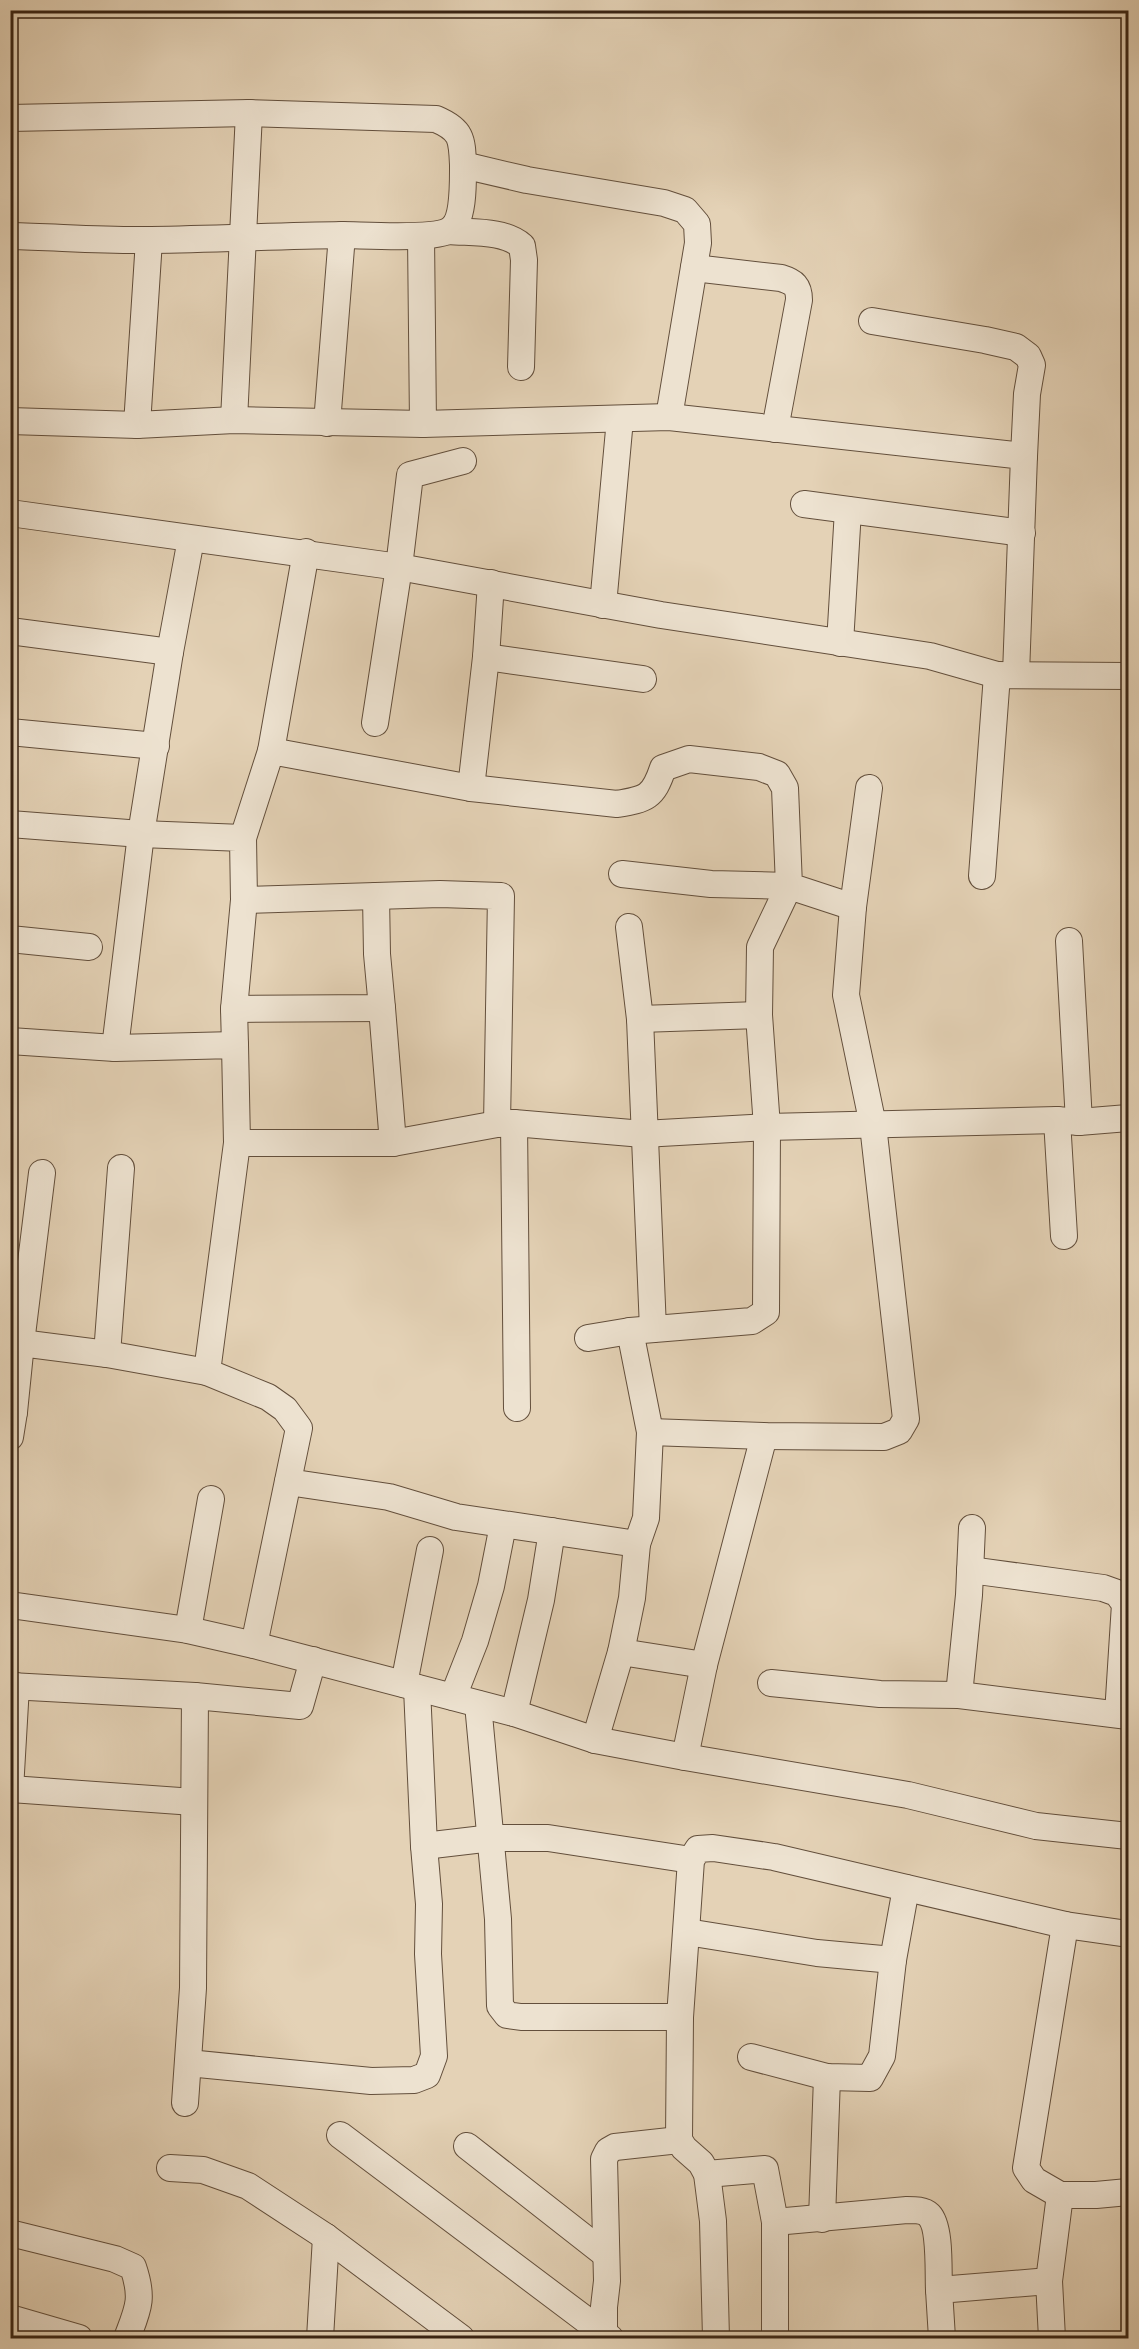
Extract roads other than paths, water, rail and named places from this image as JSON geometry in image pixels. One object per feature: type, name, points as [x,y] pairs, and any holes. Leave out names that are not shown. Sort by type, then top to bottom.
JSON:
[{"type":"street","points":[[10,118],[249,113],[436,119],[452,126],[460,138],[463,165],[461,204],[458,222],[449,231]]},
{"type":"street","points":[[234,420],[249,113]]},
{"type":"street","points":[[463,165],[527,180],[664,203],[685,210],[697,224],[698,243],[669,417]]},
{"type":"street","points":[[10,236],[149,240],[342,235],[421,236],[449,231],[504,236],[514,239],[522,246],[524,260],[521,367]]},
{"type":"street","points":[[327,423],[342,235]]},
{"type":"street","points":[[421,236],[423,424]]},
{"type":"street","points":[[138,425],[149,240]]},
{"type":"street","points":[[694,268],[781,278],[793,282],[799,290],[775,429]]},
{"type":"street","points":[[872,321],[1016,347],[1028,356],[1032,365],[1027,394],[1022,533],[982,876]]},
{"type":"street","points":[[10,421],[138,425],[234,420],[423,424],[669,417],[1024,456]]},
{"type":"street","points":[[603,605],[620,419]]},
{"type":"street","points":[[375,723],[411,475],[463,461]]},
{"type":"street","points":[[804,504],[1022,533]]},
{"type":"street","points":[[840,643],[848,510]]},
{"type":"street","points":[[10,513],[191,539],[306,552],[399,567],[603,605],[930,657],[1007,675],[1128,676]]},
{"type":"street","points":[[115,1048],[141,834],[170,652],[191,539]]},
{"type":"street","points":[[207,1372],[237,1143],[234,1009],[244,900],[243,838],[271,751],[306,552]]},
{"type":"street","points":[[471,788],[486,657],[491,583]]},
{"type":"street","points":[[10,631],[170,652]]},
{"type":"street","points":[[486,657],[643,679]]},
{"type":"street","points":[[10,732],[156,746]]},
{"type":"street","points":[[271,751],[471,788],[617,804],[641,800],[656,788],[663,768],[689,759],[759,767],[777,774],[785,788],[789,886],[760,947],[759,1015],[767,1127],[766,1312],[752,1322],[641,1330],[588,1338]]},
{"type":"street","points":[[650,1432],[884,1437],[899,1431],[906,1419],[873,1125],[846,995],[853,907],[869,788]]},
{"type":"street","points":[[10,824],[141,834],[243,838]]},
{"type":"street","points":[[622,874],[711,884],[789,886],[853,907]]},
{"type":"street","points":[[244,900],[440,894],[501,896],[505,1124],[517,1408]]},
{"type":"street","points":[[376,896],[376,954],[393,1143]]},
{"type":"street","points":[[595,1740],[621,1652],[632,1598],[637,1544],[646,1518],[650,1432],[641,1330],[643,1134],[640,1019],[629,927]]},
{"type":"street","points":[[10,939],[89,947]]},
{"type":"street","points":[[1064,1236],[1070,941]]},
{"type":"street","points":[[234,1009],[382,1008]]},
{"type":"street","points":[[640,1019],[759,1015]]},
{"type":"street","points":[[10,1041],[115,1048],[235,1045]]},
{"type":"street","points":[[237,1143],[393,1143],[505,1124],[643,1134],[767,1127],[1128,1118]]},
{"type":"street","points":[[107,1354],[121,1168]]},
{"type":"street","points":[[12,1420],[42,1173]]},
{"type":"street","points":[[21,1343],[107,1354],[207,1372],[268,1397],[285,1409],[299,1428],[254,1645]]},
{"type":"street","points":[[685,1757],[704,1665],[764,1436]]},
{"type":"street","points":[[288,1482],[389,1497],[444,1514],[503,1525],[637,1544]]},
{"type":"street","points":[[188,1630],[211,1499]]},
{"type":"street","points":[[453,1697],[475,1641],[491,1586],[503,1525]]},
{"type":"street","points":[[959,1695],[972,1528]]},
{"type":"street","points":[[514,1713],[541,1600],[552,1531]]},
{"type":"street","points":[[188,2063],[371,2081],[414,2080],[426,2075],[434,2056],[428,1954],[429,1904],[410,1686],[430,1550]]},
{"type":"street","points":[[771,1683],[880,1694],[959,1695],[1123,1715],[1125,1604],[1117,1593],[1103,1588],[970,1570]]},
{"type":"street","points":[[10,1605],[188,1630],[254,1645],[514,1713],[595,1740],[908,1795],[1036,1826],[1128,1836]]},
{"type":"street","points":[[621,1652],[704,1665]]},
{"type":"street","points":[[194,1802],[10,1790],[14,1686],[195,1696],[300,1706],[313,1660]]},
{"type":"street","points":[[185,2103],[193,1988],[195,1696]]},
{"type":"street","points":[[478,1704],[498,1919],[500,2006],[507,2015],[680,2017]]},
{"type":"street","points":[[424,1846],[492,1838],[548,1838],[691,1860]]},
{"type":"street","points":[[716,2338],[713,2221],[707,2174],[701,2163],[684,2148],[679,2140],[680,2017],[691,1860],[698,1849],[721,1849],[774,1857],[1065,1925],[1128,1934]]},
{"type":"street","points":[[751,2057],[827,2077],[870,2079],[882,2056],[893,1960],[906,1888]]},
{"type":"street","points":[[1065,1925],[1026,2168],[1034,2180],[1060,2194],[1096,2195],[1128,2192]]},
{"type":"street","points":[[687,1932],[817,1953],[893,1960]]},
{"type":"street","points":[[822,2219],[827,2077]]},
{"type":"street","points":[[340,2135],[607,2336]]},
{"type":"street","points":[[607,2336],[604,2159],[608,2151],[615,2147],[679,2140]]},
{"type":"street","points":[[467,2145],[605,2254]]},
{"type":"street","points":[[170,2168],[203,2170],[248,2186],[326,2237],[461,2338]]},
{"type":"street","points":[[707,2174],[765,2169],[775,2222],[775,2338]]},
{"type":"street","points":[[1052,2338],[1049,2281],[1060,2194]]},
{"type":"street","points":[[775,2222],[907,2210],[919,2210],[929,2214],[935,2224],[942,2338]]},
{"type":"street","points":[[10,2233],[116,2259],[133,2267],[139,2286],[139,2307],[127,2338]]},
{"type":"street","points":[[320,2338],[326,2237]]},
{"type":"street","points":[[939,2290],[1049,2281]]},
{"type":"street","points":[[10,2318],[79,2338]]}]
